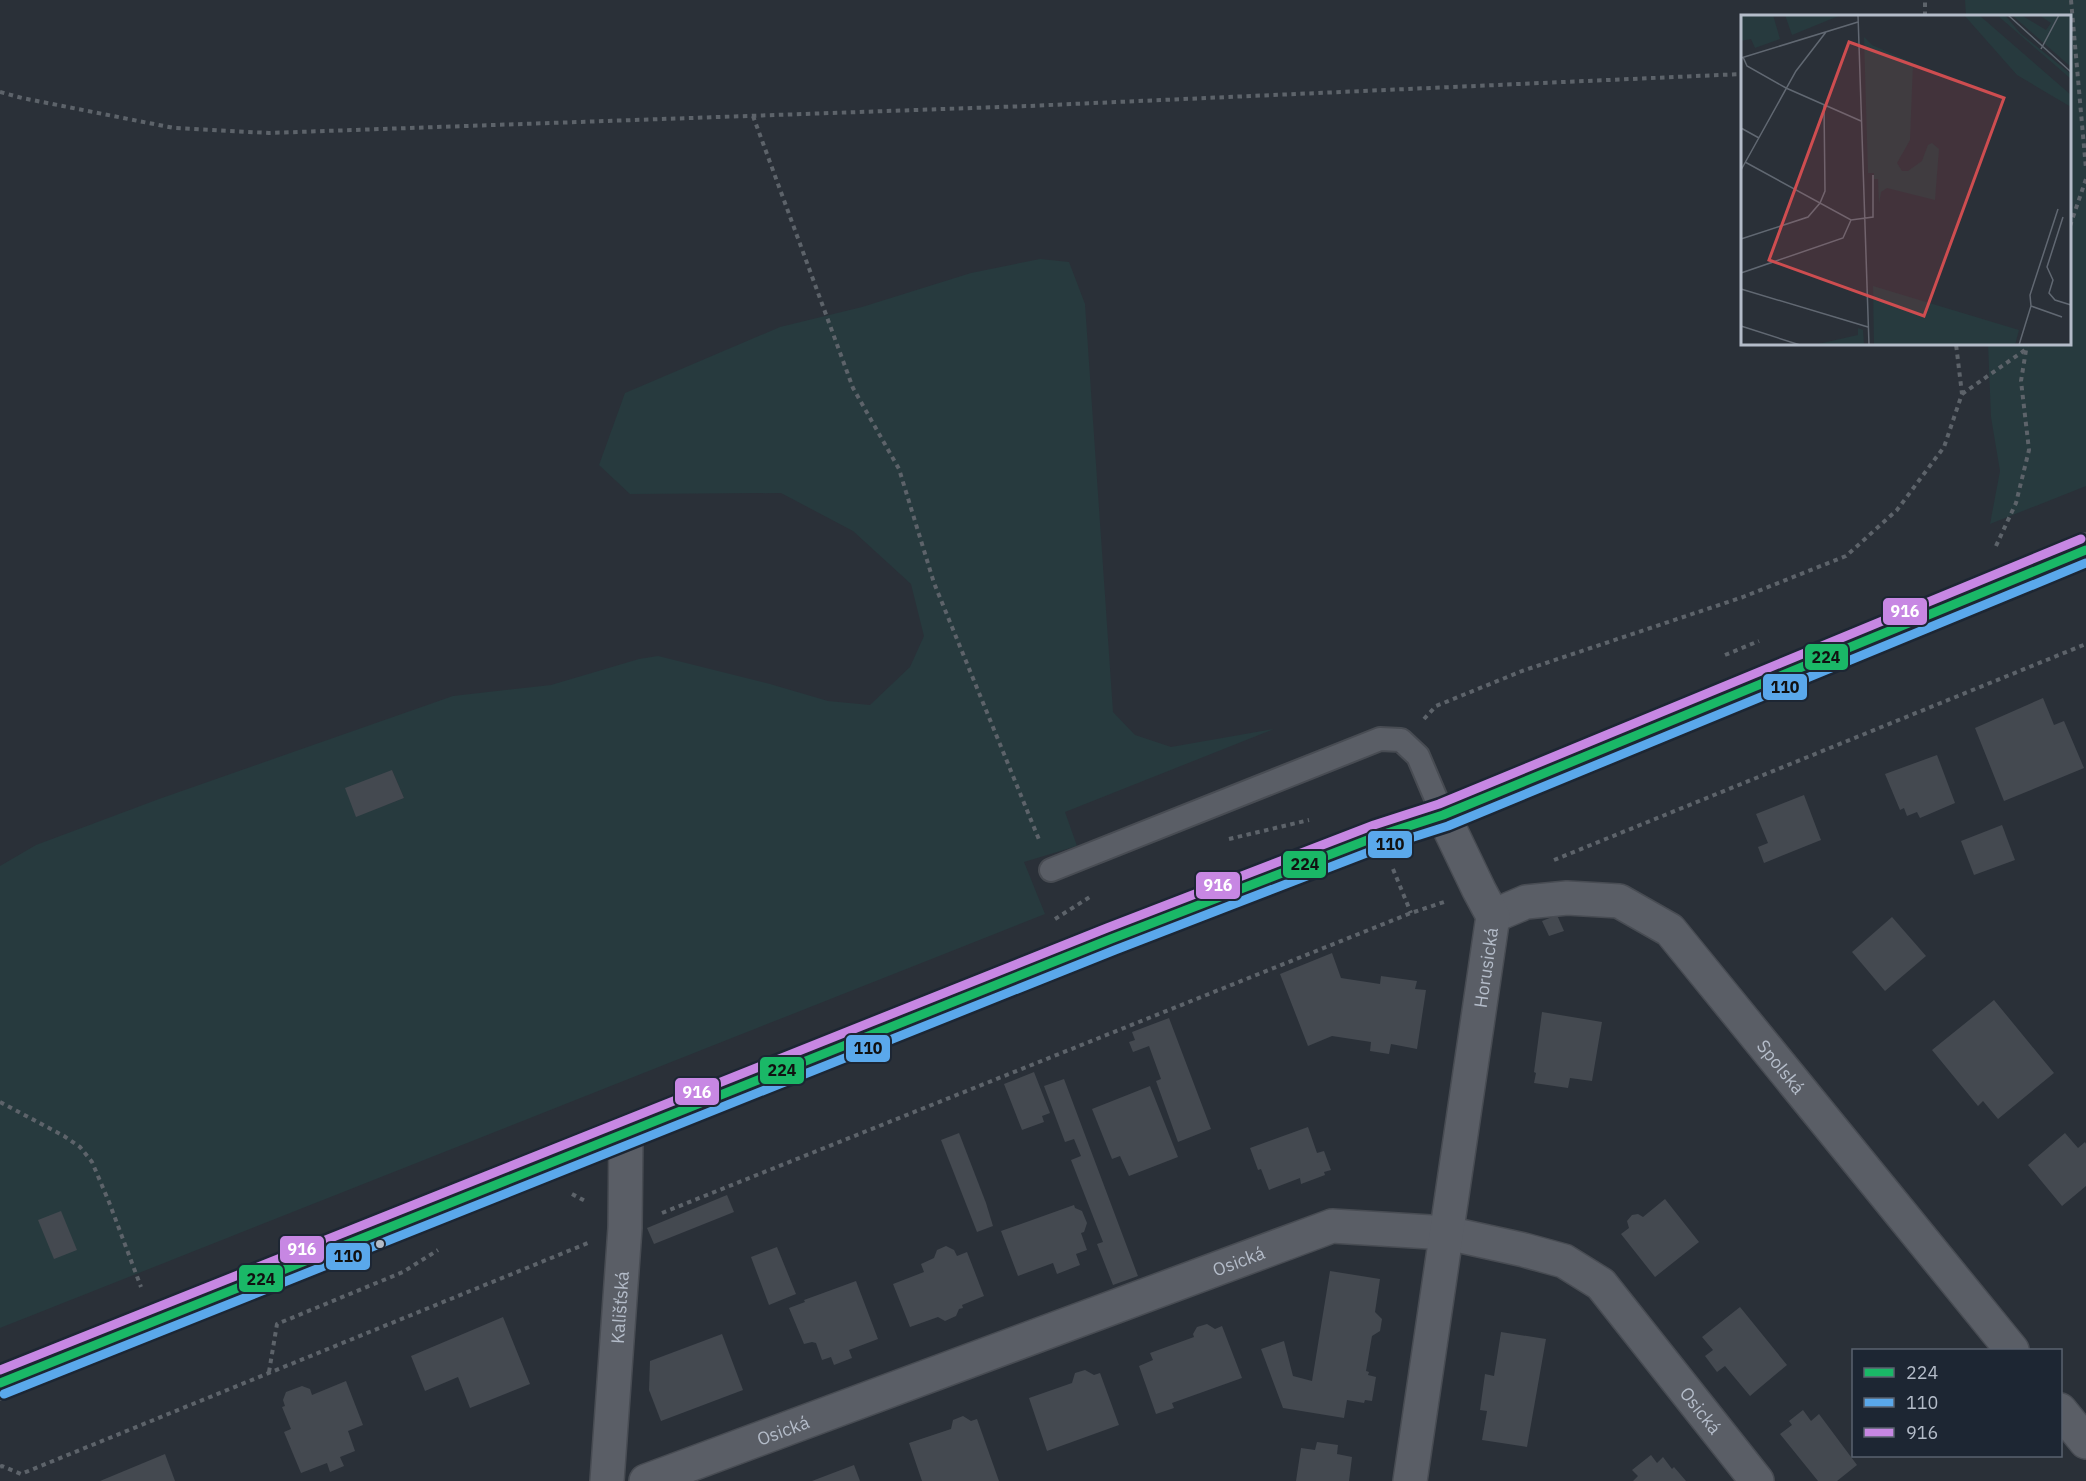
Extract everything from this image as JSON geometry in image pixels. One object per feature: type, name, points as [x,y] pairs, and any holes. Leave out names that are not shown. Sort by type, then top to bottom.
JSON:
[{"type":"street","points":[[0,1383],[1111,939],[1378,836],[1443,815],[2086,550]]},
{"type":"street","points":[[1443,815],[1486,903]]},
{"type":"street","name":"Spolská","points":[[1486,903],[1567,898],[1619,901],[1670,930],[2011,1349]]},
{"type":"street","name":"Horusická","points":[[1410,1481],[1447,1233],[1486,903]]},
{"type":"street","name":"Kališťská","points":[[607,1481],[625,1228],[626,1133]]},
{"type":"street","name":"Osická","points":[[646,1481],[1332,1226],[1447,1233],[1524,1250],[1564,1262],[1601,1284],[1757,1481]]},
{"type":"street","points":[[2062,1411],[2086,1442]]},
{"type":"lane","points":[[1051,870],[1380,739],[1401,740],[1418,756],[1443,815]]},
{"type":"path","points":[[2071,0],[2086,169]]},
{"type":"path","points":[[0,92],[174,128],[268,133],[1040,105],[1741,74]]},
{"type":"path","points":[[753,116],[853,388],[899,469],[934,583],[1051,870]]},
{"type":"path","points":[[2071,223],[2086,179]]},
{"type":"path","points":[[1401,740],[1436,706],[1522,671],[1743,597],[1846,556],[1897,510],[1944,447],[1962,394],[1956,345]]},
{"type":"path","points":[[1992,555],[2016,503],[2029,450],[2021,381],[2027,345]]},
{"type":"path","points":[[1962,394],[2025,350]]},
{"type":"path","points":[[1545,864],[2086,644]]},
{"type":"path","points":[[0,1467],[21,1474],[625,1228],[1400,917],[1486,903]]},
{"type":"path","points":[[0,1102],[64,1136],[80,1148],[92,1162],[155,1322]]},
{"type":"path","points":[[269,1373],[277,1324],[403,1272]]},
{"type":"green space","points":[[1965,0],[2086,0],[2086,486],[1990,524],[2000,471],[1991,417],[1988,345],[2071,345],[2071,15],[1966,15]]},
{"type":"green space","points":[[1040,259],[1069,262],[1085,304],[1113,712],[1135,735],[1171,747],[1274,729],[1065,812],[1077,846],[1024,862],[1045,914],[0,1328],[0,866],[36,845],[159,799],[453,696],[551,685],[639,659],[658,656],[828,701],[870,705],[910,667],[924,636],[911,584],[853,531],[781,493],[630,494],[599,465],[625,393],[780,327],[862,307],[971,273]],"holes":[[[392,770],[404,798],[357,816]]]},
{"type":"building","points":[[2043,698],[2054,725],[2064,721],[2084,768],[2004,801],[1975,728]]},
{"type":"building","points":[[1937,755],[1955,803],[1920,818],[1917,812],[1907,816],[1904,808],[1900,810],[1885,774]]},
{"type":"building","points":[[392,770],[404,798],[356,817],[345,788]]},
{"type":"building","points":[[1804,795],[1821,840],[1764,863],[1758,847],[1768,843],[1756,814]]},
{"type":"building","points":[[2002,825],[2015,860],[1974,875],[1961,841]]},
{"type":"building","points":[[1557,915],[1564,931],[1549,936],[1542,921]]},
{"type":"building","points":[[1892,917],[1926,956],[1885,991],[1852,952]]},
{"type":"building","points":[[1332,953],[1341,978],[1380,984],[1381,976],[1417,981],[1415,989],[1426,990],[1417,1049],[1391,1044],[1389,1054],[1370,1051],[1371,1042],[1332,1036],[1308,1046],[1280,974]]},
{"type":"building","points":[[1994,1000],[2054,1073],[1998,1119],[1983,1101],[1978,1106],[1932,1050]]},
{"type":"building","points":[[1542,1012],[1602,1022],[1592,1081],[1570,1078],[1568,1088],[1534,1083]]},
{"type":"building","points":[[1169,1018],[1211,1129],[1178,1142],[1156,1081],[1161,1079],[1149,1046],[1133,1052],[1129,1042],[1135,1040],[1132,1032]]},
{"type":"building","points":[[1034,1072],[1050,1113],[1042,1116],[1044,1122],[1022,1130],[1004,1084]]},
{"type":"building","points":[[1064,1079],[1138,1276],[1113,1285],[1097,1244],[1103,1242],[1071,1160],[1081,1156],[1074,1139],[1065,1142],[1044,1086]]},
{"type":"building","points":[[1150,1086],[1178,1157],[1129,1176],[1120,1156],[1112,1159],[1092,1109]]},
{"type":"building","points":[[1308,1127],[1317,1153],[1324,1151],[1331,1170],[1324,1172],[1325,1175],[1301,1184],[1300,1178],[1269,1190],[1250,1148]]},
{"type":"building","points":[[959,1133],[993,1226],[977,1232],[941,1140]]},
{"type":"building","points":[[2065,1133],[2078,1148],[2085,1142],[2086,1144],[2086,1186],[2062,1206],[2028,1165]]},
{"type":"building","points":[[727,1195],[734,1212],[654,1244],[647,1228]]},
{"type":"building","points":[[1665,1199],[1699,1242],[1655,1277],[1621,1234],[1629,1228],[1627,1221],[1632,1215],[1638,1214],[1643,1217]]},
{"type":"building","points":[[1074,1205],[1082,1211],[1087,1223],[1084,1232],[1081,1233],[1087,1250],[1076,1254],[1080,1265],[1057,1274],[1053,1263],[1018,1276],[1001,1231]]},
{"type":"building","points":[[61,1211],[77,1250],[54,1259],[38,1220]]},
{"type":"building","points":[[946,1246],[954,1250],[957,1256],[967,1252],[984,1296],[962,1305],[963,1308],[959,1309],[956,1316],[945,1321],[938,1317],[910,1327],[893,1284],[924,1272],[921,1264],[934,1258],[937,1250]]},
{"type":"building","points":[[777,1247],[796,1294],[769,1305],[751,1257]]},
{"type":"building","points":[[1330,1271],[1380,1279],[1375,1312],[1382,1319],[1380,1331],[1372,1336],[1366,1371],[1369,1372],[1368,1375],[1376,1377],[1372,1401],[1365,1400],[1364,1403],[1347,1400],[1344,1418],[1283,1408],[1261,1349],[1284,1341],[1293,1376],[1312,1381]]},
{"type":"building","points":[[856,1281],[878,1339],[849,1350],[852,1358],[834,1365],[831,1357],[822,1360],[816,1343],[804,1344],[789,1308],[805,1302],[804,1300]]},
{"type":"building","points":[[1740,1307],[1787,1365],[1750,1396],[1725,1366],[1717,1372],[1705,1356],[1713,1350],[1702,1337]]},
{"type":"building","points":[[503,1317],[530,1384],[470,1408],[458,1377],[425,1391],[411,1356]]},
{"type":"building","points":[[1207,1324],[1215,1329],[1222,1326],[1242,1378],[1172,1403],[1174,1408],[1156,1414],[1139,1366],[1153,1360],[1150,1353],[1194,1337],[1193,1334],[1197,1327]]},
{"type":"building","points":[[1501,1332],[1546,1339],[1527,1447],[1482,1440],[1487,1411],[1480,1410],[1485,1374],[1494,1376]]},
{"type":"building","points":[[722,1334],[743,1390],[661,1421],[649,1390],[650,1361]]},
{"type":"building","points":[[1085,1370],[1094,1375],[1100,1373],[1119,1425],[1047,1451],[1029,1398],[1072,1383],[1075,1373]]},
{"type":"building","points":[[346,1381],[363,1425],[348,1431],[355,1451],[340,1457],[344,1466],[330,1472],[327,1463],[301,1473],[284,1432],[291,1429],[282,1407],[285,1406],[283,1400],[286,1392],[302,1386],[310,1389],[312,1395]]},
{"type":"building","points":[[1803,1410],[1811,1421],[1819,1414],[1857,1465],[1837,1481],[1818,1481],[1780,1434],[1792,1425],[1789,1421]]},
{"type":"building","points":[[963,1416],[971,1421],[977,1419],[999,1481],[922,1481],[909,1443],[951,1429],[953,1420]]},
{"type":"building","points":[[1317,1442],[1338,1445],[1337,1454],[1352,1457],[1349,1481],[1296,1481],[1301,1448],[1315,1450]]},
{"type":"building","points":[[165,1454],[175,1481],[100,1481]]},
{"type":"building","points":[[1651,1455],[1657,1463],[1663,1457],[1672,1469],[1674,1467],[1686,1481],[1633,1481],[1638,1476],[1632,1470]]},
{"type":"building","points":[[854,1465],[860,1481],[812,1481]]},
{"type":"transit line","name":"916","points":[[0,1370],[1107,928],[1374,825],[1439,804],[2081,539]]},
{"type":"transit line","name":"224","points":[[0,1383],[1111,939],[1378,836],[1443,815],[2086,550]]},
{"type":"transit line","name":"110","points":[[4,1394],[1115,950],[1382,847],[1448,826],[2086,563]]}]
